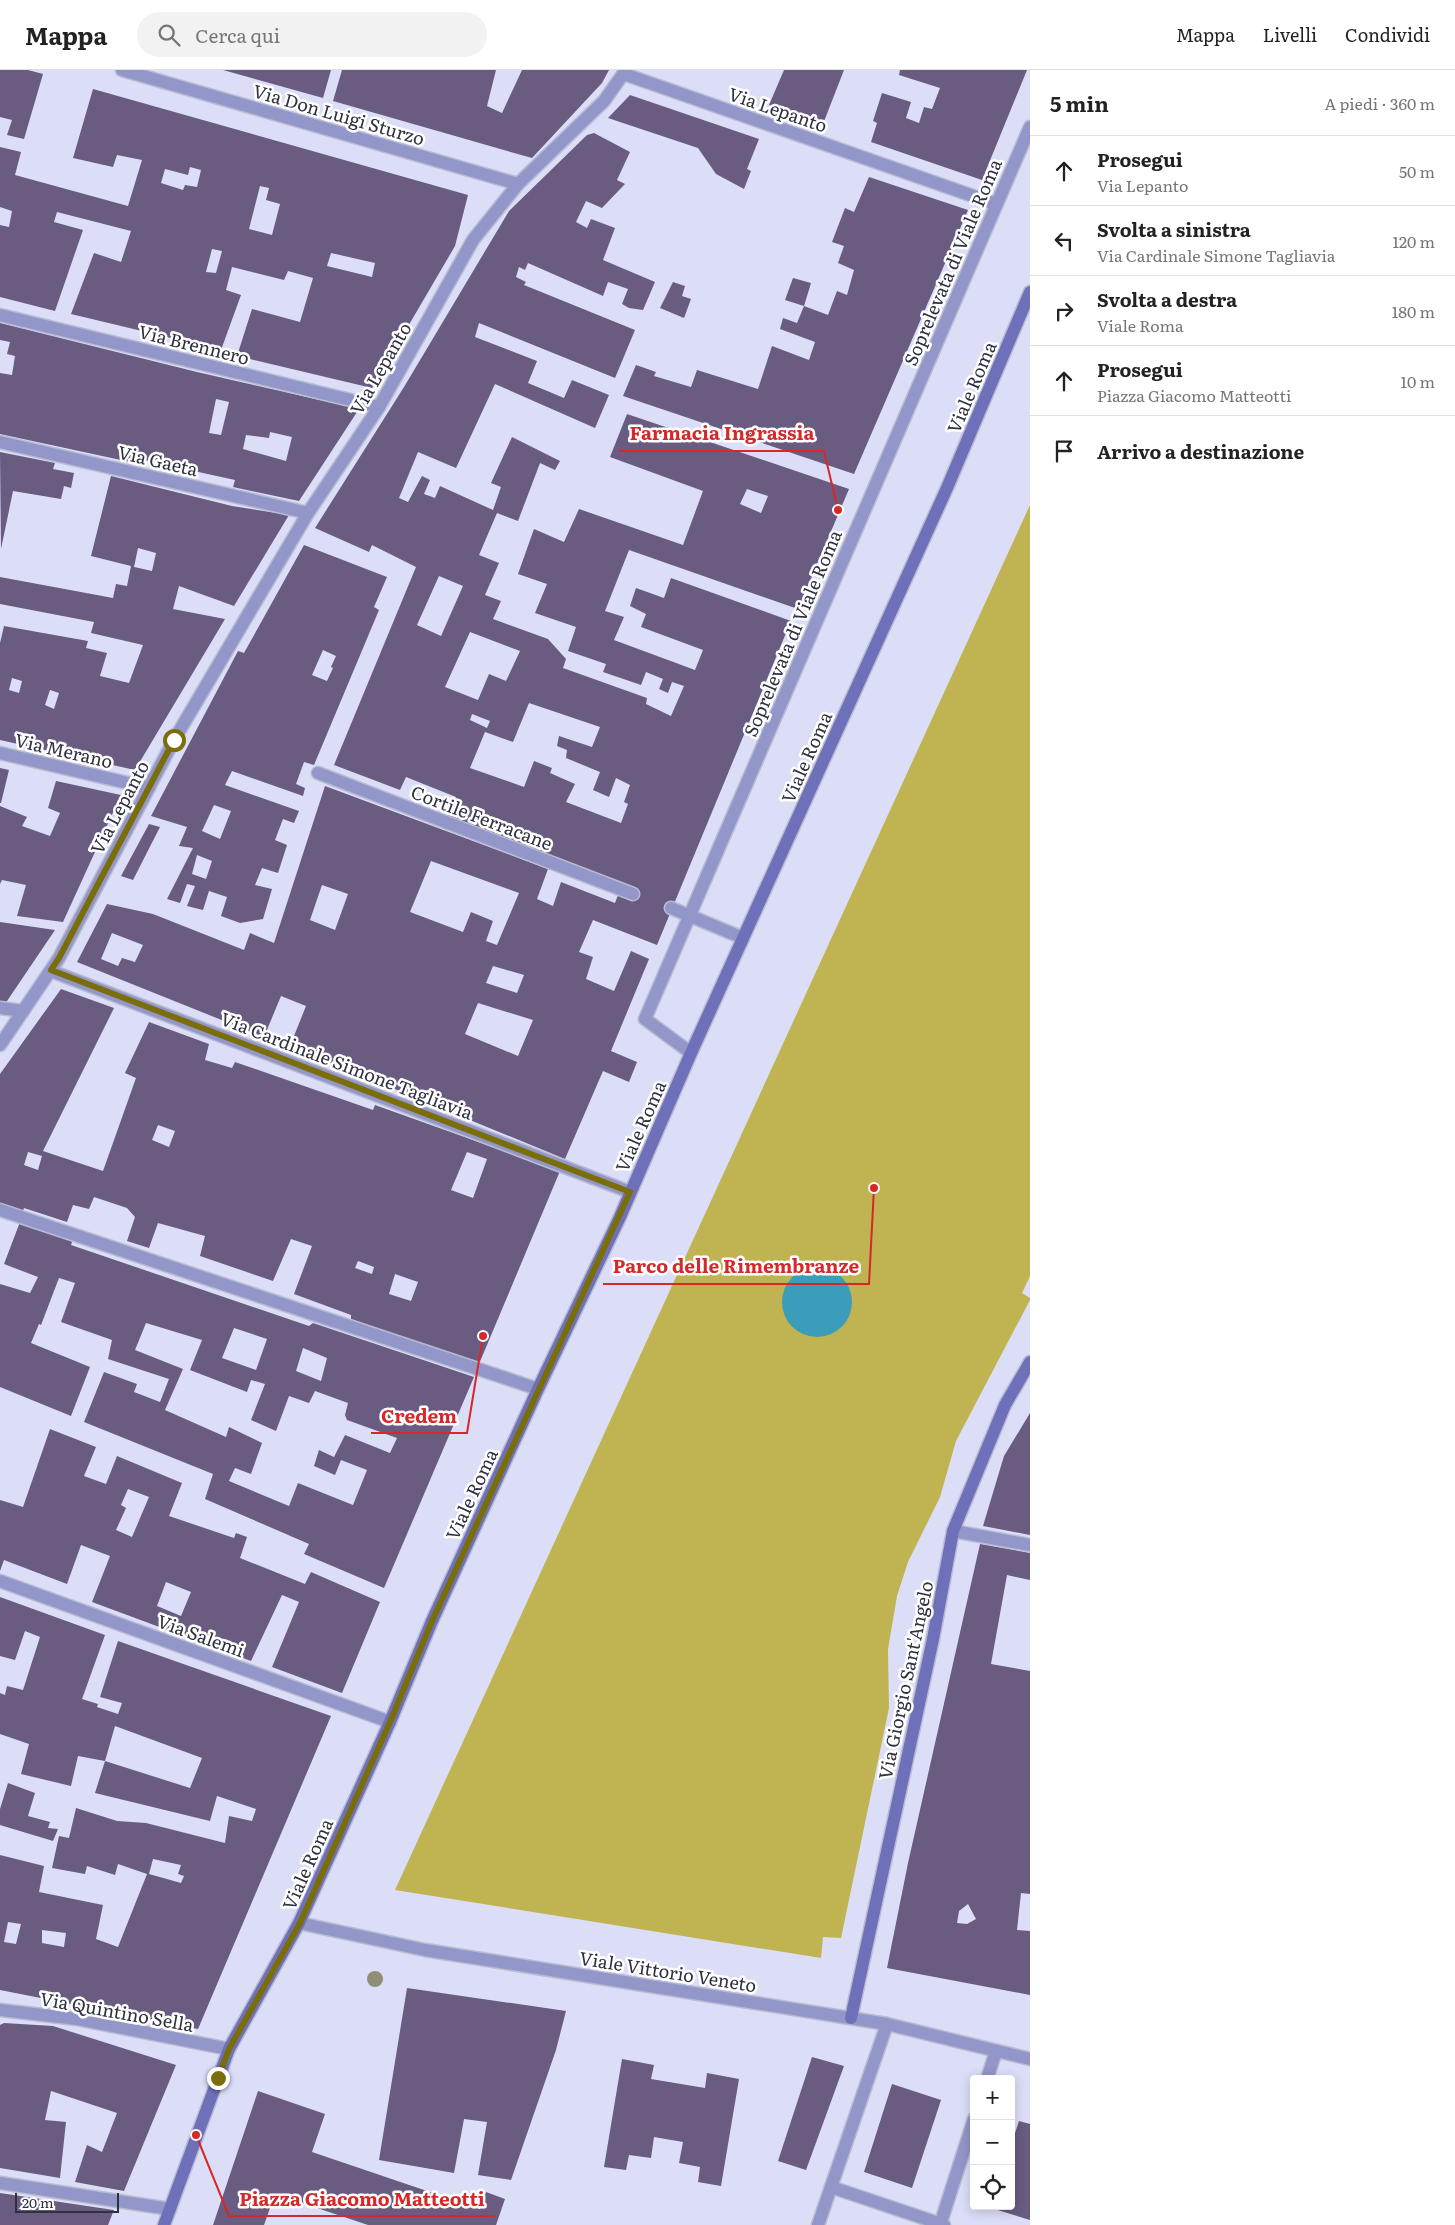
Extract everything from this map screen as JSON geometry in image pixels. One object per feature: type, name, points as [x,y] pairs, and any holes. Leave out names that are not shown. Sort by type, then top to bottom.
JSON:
[{"type":"main road","name":"Viale Roma","points":[[164,2225],[229,2049],[300,1923],[390,1722],[432,1621],[630,1192],[691,1053],[944,497],[1026,311],[1030,292]]},
{"type":"main road","name":"Via Giorgio Sant'Angelo","points":[[851,2018],[931,1649],[953,1531],[1005,1406],[1030,1362]]},
{"type":"street","name":"Via Don Luigi Sturzo","points":[[122,70],[518,184]]},
{"type":"street","name":"Via Lepanto","points":[[0,1045],[51,970],[174,740],[308,512],[379,407],[473,240],[518,184],[604,101],[625,72],[996,204]]},
{"type":"street","name":"Soprelevata di Viale Roma","points":[[691,1053],[645,1019],[1030,127]]},
{"type":"street","name":"Via Brennero","points":[[0,314],[379,407]]},
{"type":"street","name":"Via Gaeta","points":[[0,442],[308,512]]},
{"type":"street","name":"Via Merano","points":[[0,753],[149,788]]},
{"type":"street","name":"Cortile Ferracane","points":[[318,773],[633,894]]},
{"type":"street","points":[[671,908],[743,938]]},
{"type":"street","name":"Via Cardinale Simone Tagliavia","points":[[51,970],[630,1192]]},
{"type":"street","points":[[0,1008],[23,1011]]},
{"type":"street","points":[[0,1210],[538,1389]]},
{"type":"street","points":[[953,1531],[1030,1545]]},
{"type":"street","name":"Via Salemi","points":[[0,1581],[390,1722]]},
{"type":"street","name":"Viale Vittorio Veneto","points":[[300,1923],[425,1950],[887,2024],[1030,2059]]},
{"type":"street","name":"Via Quintino Sella","points":[[0,2010],[77,2019],[229,2049]]},
{"type":"street","points":[[818,2225],[887,2024]]},
{"type":"street","points":[[988,2075],[996,2051]]},
{"type":"street","points":[[831,2187],[940,2225],[974,2120]]},
{"type":"street","points":[[0,2183],[170,2209]]},
{"type":"shaded area","points":[[1030,505],[1030,1276],[1022,1293],[1030,1298],[1030,1300],[956,1441],[940,1497],[908,1562],[897,1596],[888,1649],[889,1708],[841,1938],[823,1937],[821,1958],[395,1890]]},
{"type":"water","points":[[817,1267],[836,1273],[846,1283],[852,1302],[846,1321],[836,1331],[817,1337],[798,1331],[788,1321],[782,1302],[788,1283],[798,1273]]},
{"type":"building","points":[[0,70],[28,70],[43,74],[24,139],[7,135],[12,120],[0,117]]},
{"type":"building","points":[[223,70],[331,70],[323,98]]},
{"type":"building","points":[[342,70],[496,70],[487,106],[502,113],[522,70],[609,70],[602,83],[532,158],[333,101]]},
{"type":"building","points":[[784,70],[844,70],[823,124],[769,105]]},
{"type":"building","points":[[900,70],[1027,70],[982,180],[871,142],[877,123],[873,121],[882,93],[911,102],[906,118],[919,123],[924,107],[932,109],[940,88],[899,75]]},
{"type":"building","points":[[93,89],[468,195],[455,246],[372,388],[237,356],[252,309],[300,322],[313,278],[288,271],[284,280],[232,267],[226,290],[241,295],[221,350],[71,314],[94,253],[121,262],[131,231],[57,212],[54,222],[83,230],[55,311],[0,297],[0,225],[9,227],[12,211],[0,207],[0,147],[21,152],[15,175],[128,206],[142,160],[117,155],[113,167],[73,158]],"holes":[[[190,167],[201,170],[197,187],[185,185],[183,190],[161,183],[165,169],[188,175]],[[260,186],[269,188],[266,200],[280,204],[272,235],[249,229]],[[212,249],[222,251],[216,273],[206,272]],[[331,253],[375,263],[372,277],[327,266]]]},
{"type":"building","points":[[630,95],[759,139],[747,169],[751,171],[744,189],[716,174],[698,148],[608,118]]},
{"type":"building","points":[[594,133],[630,152],[617,180],[625,184],[602,208],[586,201],[576,222],[587,228],[591,219],[615,228],[603,260],[655,282],[643,310],[629,308],[622,304],[628,289],[608,282],[603,296],[528,263],[525,270],[519,267],[516,277],[526,282],[524,285],[635,330],[615,378],[479,323],[475,337],[537,361],[528,383],[564,398],[572,380],[609,395],[595,428],[495,384],[456,468],[418,452],[399,498],[408,502],[422,476],[430,480],[424,494],[435,498],[440,486],[493,510],[501,487],[491,483],[512,437],[560,461],[555,470],[540,463],[518,521],[497,513],[479,555],[499,563],[485,595],[501,601],[493,619],[548,639],[566,659],[563,668],[647,698],[646,704],[671,716],[684,686],[672,682],[668,693],[659,689],[663,679],[646,672],[641,685],[603,672],[606,664],[568,651],[576,627],[535,613],[547,584],[518,574],[534,529],[564,542],[579,509],[683,545],[703,491],[610,457],[627,414],[849,489],[798,609],[629,550],[605,611],[624,617],[614,640],[695,670],[703,650],[641,627],[646,614],[630,606],[636,588],[664,598],[671,578],[791,621],[657,945],[593,920],[579,952],[593,957],[586,979],[614,991],[631,951],[649,959],[611,1051],[637,1062],[629,1082],[603,1071],[565,1159],[290,1046],[306,1006],[281,996],[264,1037],[77,962],[107,904],[153,914],[244,950],[250,933],[274,943],[325,786],[548,869],[537,899],[553,906],[561,882],[615,903],[618,895],[630,900],[636,888],[448,817],[456,797],[406,777],[400,790],[334,765],[416,567],[372,545],[369,552],[315,528],[404,387],[509,211],[587,135]],"holes":[[[747,489],[768,496],[761,513],[740,504]],[[439,576],[463,586],[441,636],[417,625]],[[470,632],[520,651],[506,681],[489,674],[478,700],[445,687]],[[529,703],[600,727],[592,747],[559,736],[557,746],[567,750],[566,758],[600,772],[593,790],[609,797],[616,778],[630,785],[624,802],[628,804],[621,823],[566,802],[575,784],[550,773],[552,768],[534,761],[524,787],[470,768],[485,732],[513,742]],[[472,714],[490,721],[487,728],[470,720]],[[431,861],[519,893],[497,945],[486,941],[493,921],[471,912],[463,932],[410,912]],[[322,885],[348,894],[335,930],[310,920]],[[112,933],[143,945],[135,962],[122,958],[118,966],[101,959]],[[493,966],[524,975],[517,993],[486,983]],[[478,1003],[533,1020],[518,1056],[465,1034]]]},
{"type":"building","points":[[869,177],[968,210],[854,474],[623,396],[636,365],[656,372],[654,376],[691,387],[697,370],[758,389],[772,346],[809,360],[815,342],[780,329],[783,318],[797,323],[804,306],[828,315],[837,291],[847,295],[854,270],[838,263],[844,246],[832,242],[845,208],[854,212]]},
{"type":"building","points":[[793,278],[811,283],[804,306],[785,300]]},
{"type":"building","points":[[673,282],[685,286],[682,296],[691,299],[684,318],[660,308]]},
{"type":"building","points":[[0,323],[197,372],[359,409],[299,501],[233,487],[235,480],[145,460],[144,465],[0,434],[0,373],[12,375],[15,356],[7,354],[10,342],[0,340]],"holes":[[[216,399],[229,402],[221,435],[209,433]],[[270,432],[292,437],[286,461],[243,449],[246,435],[269,438]]]},
{"type":"building","points":[[0,452],[55,463],[53,469],[74,473],[71,488],[64,486],[61,499],[13,491],[1,549]]},
{"type":"building","points":[[111,476],[232,506],[289,515],[234,606],[179,586],[173,609],[225,619],[135,770],[0,740],[0,643],[4,626],[88,641],[86,648],[107,653],[100,676],[129,683],[143,645],[91,633],[94,622],[0,604],[0,577],[113,598],[116,584],[127,586],[131,566],[91,556]],"holes":[[[138,548],[156,553],[152,571],[134,567]],[[12,678],[22,681],[19,693],[9,690]],[[50,690],[59,693],[54,709],[45,705]]]},
{"type":"building","points":[[304,545],[387,577],[374,607],[379,610],[314,765],[304,762],[296,784],[305,788],[303,796],[232,771],[225,785],[299,811],[294,823],[283,819],[275,840],[287,845],[278,873],[262,868],[255,885],[272,889],[263,919],[240,923],[221,916],[227,897],[209,891],[203,910],[187,906],[195,886],[187,884],[180,903],[167,899],[193,848],[179,846],[187,827],[151,816],[238,651],[244,653]],"holes":[[[323,650],[336,656],[327,681],[312,675]],[[214,805],[231,811],[220,839],[202,831]],[[197,855],[212,861],[206,879],[192,874]]]},
{"type":"building","points":[[0,768],[9,770],[1,803],[0,803]]},
{"type":"building","points":[[56,781],[121,795],[63,922],[17,916],[26,885],[2,880],[0,884],[0,806],[27,817],[22,826],[50,836],[60,813],[48,808]]},
{"type":"building","points":[[149,824],[160,827],[133,880],[121,876]]},
{"type":"building","points":[[0,922],[55,930],[5,1004],[0,1004]]},
{"type":"building","points":[[61,989],[114,1008],[43,1151],[103,1171],[136,1078],[125,1073],[149,1022],[209,1044],[205,1060],[232,1068],[235,1062],[373,1110],[375,1105],[560,1171],[479,1364],[351,1319],[351,1315],[294,1294],[312,1246],[291,1239],[273,1281],[200,1256],[205,1236],[158,1223],[149,1248],[127,1241],[135,1217],[127,1208],[94,1197],[89,1209],[73,1205],[67,1222],[24,1208],[22,1214],[0,1205],[0,1074]],"holes":[[[158,1125],[175,1131],[169,1147],[152,1140]],[[28,1152],[42,1156],[38,1170],[24,1165]],[[467,1152],[487,1159],[473,1198],[451,1190]],[[358,1261],[374,1267],[372,1274],[355,1268]],[[395,1274],[418,1282],[411,1301],[389,1294]]]},
{"type":"building","points":[[20,1222],[73,1239],[71,1245],[309,1326],[313,1323],[474,1377],[384,1588],[304,1554],[309,1544],[205,1499],[213,1474],[84,1422],[104,1372],[137,1384],[134,1392],[160,1402],[169,1379],[108,1359],[112,1340],[61,1322],[75,1283],[59,1278],[41,1325],[39,1324],[31,1343],[90,1367],[71,1416],[0,1387],[0,1284],[30,1293],[38,1277],[4,1264]],"holes":[[[146,1323],[202,1340],[190,1370],[247,1392],[251,1380],[265,1384],[251,1420],[276,1431],[289,1396],[309,1403],[315,1391],[348,1403],[345,1415],[347,1420],[397,1438],[390,1453],[345,1435],[334,1457],[319,1450],[314,1466],[335,1475],[341,1460],[367,1470],[353,1505],[298,1483],[289,1506],[229,1481],[235,1468],[251,1474],[262,1443],[229,1427],[226,1437],[165,1410],[183,1369],[135,1350]],[[234,1328],[267,1339],[256,1370],[222,1358]],[[303,1348],[327,1358],[321,1381],[296,1371]]]},
{"type":"building","points":[[1030,1413],[1030,1535],[983,1526],[1004,1456]]},
{"type":"building","points":[[50,1429],[96,1447],[84,1476],[106,1484],[117,1456],[182,1483],[169,1516],[234,1538],[236,1533],[247,1537],[240,1558],[305,1584],[311,1572],[380,1602],[342,1693],[272,1667],[299,1602],[282,1595],[251,1661],[92,1602],[110,1556],[81,1545],[67,1584],[4,1560],[0,1571],[0,1500],[23,1507]],"holes":[[[128,1489],[149,1497],[132,1537],[116,1530],[126,1508],[121,1505]],[[166,1582],[191,1592],[181,1616],[157,1606]]]},
{"type":"building","points":[[980,1544],[1030,1553],[1030,1580],[1007,1575],[991,1664],[1030,1671],[1030,1894],[1021,1893],[1017,1930],[1030,1931],[1030,1995],[887,1968],[908,1863]],"holes":[[[968,1904],[976,1919],[967,1924],[957,1923],[959,1911]]]},
{"type":"building","points":[[0,1597],[105,1635],[82,1699],[98,1704],[97,1707],[118,1714],[122,1703],[100,1697],[118,1641],[331,1716],[198,2029],[0,1990],[0,1855],[44,1866],[39,1892],[103,1905],[96,1939],[118,1947],[147,1874],[118,1864],[115,1875],[87,1866],[85,1874],[52,1868],[59,1836],[69,1838],[76,1808],[117,1821],[146,1823],[225,1843],[229,1816],[252,1821],[256,1809],[217,1796],[210,1821],[95,1793],[105,1761],[78,1756],[71,1786],[21,1774],[29,1744],[0,1734],[0,1693],[5,1695],[7,1686],[23,1690],[40,1637],[25,1631],[15,1660],[0,1656]],"holes":[[[115,1726],[202,1758],[190,1788],[105,1761]],[[153,1859],[181,1865],[178,1874],[184,1876],[181,1883],[149,1874]],[[8,1922],[21,1924],[16,1944],[4,1942]],[[42,1930],[66,1933],[64,1947],[42,1943]]]},
{"type":"building","points":[[8,1783],[35,1793],[28,1816],[50,1822],[48,1828],[58,1829],[53,1841],[0,1825],[0,1809]]},
{"type":"building","points":[[407,1988],[566,2011],[556,2050],[511,2180],[478,2175],[487,2122],[464,2119],[454,2173],[379,2160]]},
{"type":"building","points":[[4,2023],[53,2026],[176,2065],[124,2191],[75,2182],[87,2145],[102,2152],[117,2113],[51,2091],[45,2120],[66,2122],[60,2178],[0,2168],[0,2025]]},
{"type":"building","points":[[812,2057],[844,2066],[806,2170],[778,2161]]},
{"type":"building","points":[[622,2059],[654,2065],[651,2079],[705,2088],[707,2073],[739,2079],[721,2186],[698,2182],[700,2167],[679,2163],[683,2142],[654,2137],[651,2158],[629,2155],[626,2170],[604,2167]]},
{"type":"building","points":[[892,2084],[941,2100],[912,2188],[864,2172]]},
{"type":"building","points":[[258,2091],[325,2114],[312,2152],[480,2209],[486,2192],[505,2199],[496,2225],[368,2225],[275,2194],[264,2225],[213,2225]]},
{"type":"building","points":[[1019,2121],[1030,2124],[1030,2220],[998,2210],[1015,2210],[1015,2133]]},
{"type":"building","points":[[0,2193],[114,2210],[108,2225],[0,2225]]},
{"type":"place","name":"Farmacia Ingrassia","points":[[838,510]]},
{"type":"place","name":"Parco delle Rimembranze","points":[[874,1188]]},
{"type":"place","name":"Credem","points":[[483,1336]]},
{"type":"place","name":"Piazza Giacomo Matteotti","points":[[196,2135]]},
{"type":"route","points":[[174,740],[51,970],[630,1192],[432,1621],[390,1722],[300,1923],[229,2049],[218,2078]]}]
